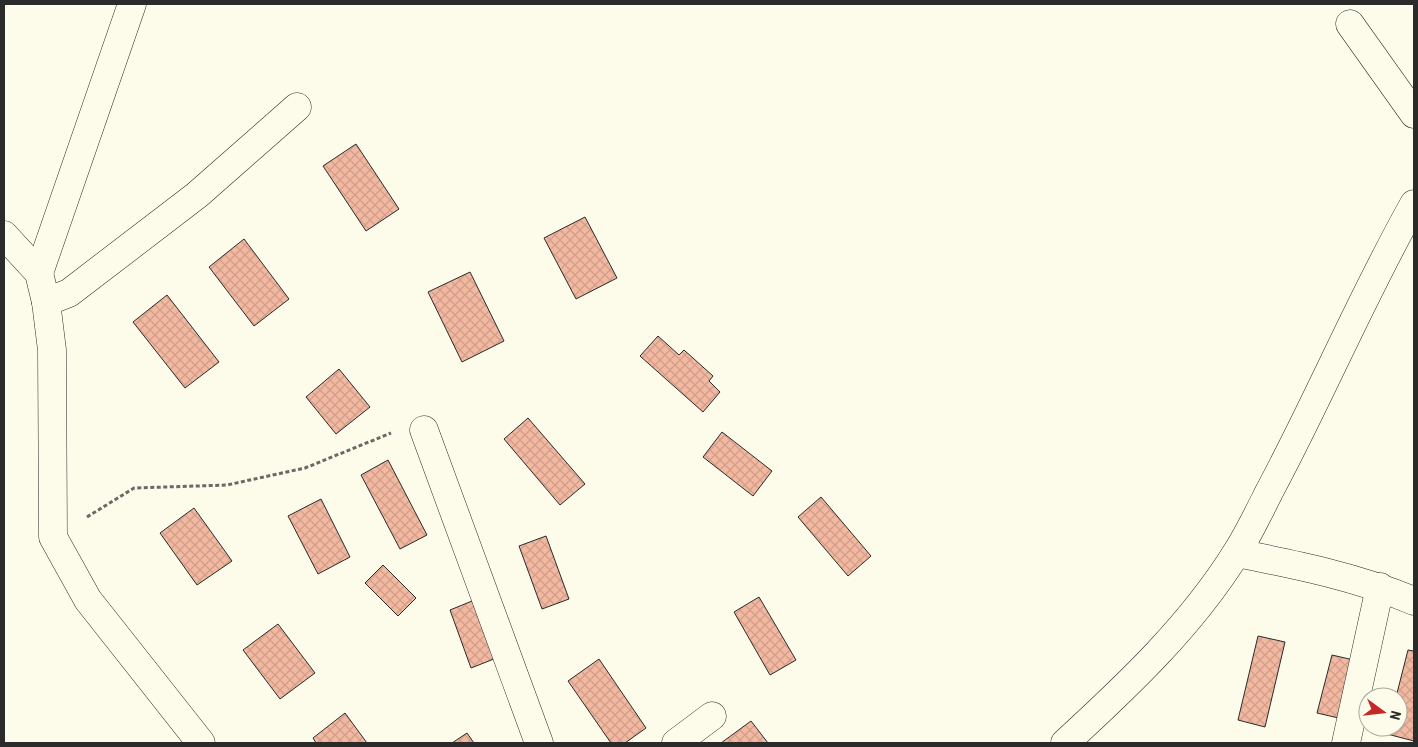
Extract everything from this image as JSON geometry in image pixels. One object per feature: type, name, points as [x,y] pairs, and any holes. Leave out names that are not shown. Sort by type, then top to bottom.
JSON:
[{"type":"street","points":[[39,273],[132,4]]},
{"type":"street","points":[[1350,24],[1414,114]]},
{"type":"street","points":[[46,302],[69,294],[189,200],[297,107]]},
{"type":"street","points":[[1065,743],[1128,685],[1184,625],[1237,552],[1300,434],[1380,266],[1414,204]]},
{"type":"street","points":[[4,235],[39,273],[46,302],[52,350],[53,537],[88,600],[201,743]]},
{"type":"street","points":[[424,430],[539,743]]},
{"type":"street","points":[[1237,552],[1302,566],[1380,587],[1414,601]]},
{"type":"street","points":[[1346,743],[1380,587]]},
{"type":"street","points":[[676,743],[712,716]]},
{"type":"path","points":[[53,537],[134,488],[227,485],[305,468],[395,431],[424,430]]},
{"type":"building","points":[[356,144],[399,209],[366,231],[323,166]]},
{"type":"building","points":[[585,217],[617,278],[576,299],[544,238]]},
{"type":"building","points":[[244,239],[289,299],[254,326],[209,267]]},
{"type":"building","points":[[470,272],[504,341],[462,362],[428,292]]},
{"type":"building","points":[[167,295],[219,362],[185,388],[133,322]]},
{"type":"building","points":[[658,336],[679,355],[684,350],[713,376],[709,381],[720,392],[703,412],[640,356]]},
{"type":"building","points":[[339,369],[370,407],[336,434],[306,397]]},
{"type":"building","points":[[528,418],[585,484],[560,505],[504,439]]},
{"type":"building","points":[[722,432],[772,471],[753,496],[703,457]]},
{"type":"building","points":[[388,460],[427,535],[400,549],[361,475]]},
{"type":"building","points":[[821,497],[871,556],[848,576],[798,517]]},
{"type":"building","points":[[321,499],[350,557],[318,574],[288,516]]},
{"type":"building","points":[[194,508],[232,561],[197,585],[160,533]]},
{"type":"building","points":[[546,536],[569,599],[542,609],[519,546]]},
{"type":"building","points":[[383,565],[416,598],[398,616],[365,583]]},
{"type":"building","points":[[759,597],[796,660],[770,675],[734,612]]},
{"type":"building","points":[[477,599],[499,657],[471,668],[450,610]]},
{"type":"building","points":[[278,624],[315,673],[280,699],[243,650]]},
{"type":"building","points":[[1258,636],[1285,642],[1265,727],[1238,720]]},
{"type":"building","points":[[1408,650],[1414,651],[1414,741],[1399,737],[1408,737],[1408,687],[1399,687]]},
{"type":"building","points":[[1332,655],[1358,661],[1343,719],[1317,713]]},
{"type":"building","points":[[599,659],[646,728],[625,743],[611,743],[568,681]]},
{"type":"building","points":[[345,713],[367,743],[316,743],[313,738]]},
{"type":"building","points":[[751,721],[768,743],[721,743]]},
{"type":"building","points":[[467,733],[474,743],[452,743]]}]
